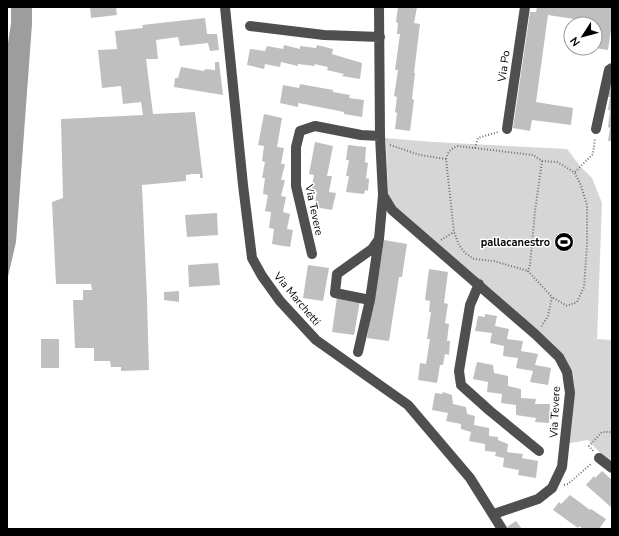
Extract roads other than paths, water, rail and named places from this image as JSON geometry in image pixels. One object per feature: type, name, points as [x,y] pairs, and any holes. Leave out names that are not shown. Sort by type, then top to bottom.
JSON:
[{"type":"street","name":"Via Marchetti","points":[[225,7],[242,185],[252,258],[262,276],[280,301],[316,340],[408,405],[470,478],[502,529]]},
{"type":"street","name":"Via Tevere","points":[[358,352],[370,300],[379,239],[383,195],[380,140],[379,7]]},
{"type":"street","name":"Via Po","points":[[507,129],[525,7]]},
{"type":"street","points":[[250,26],[324,35],[380,37]]},
{"type":"street","points":[[596,129],[609,70],[612,68]]},
{"type":"street","name":"Via Tevere","points":[[312,254],[296,186],[296,147],[300,131],[315,126],[380,140]]},
{"type":"street","name":"Via Tevere","points":[[383,195],[392,210],[535,334],[559,357],[568,372],[570,393],[562,467],[552,488],[538,499],[494,514]]},
{"type":"street","points":[[370,300],[335,293],[337,274],[372,249],[379,239]]},
{"type":"street","name":"Via Tevere","points":[[479,284],[470,305],[459,371],[461,385],[539,451]]},
{"type":"street","points":[[599,458],[612,468]]},
{"type":"place","name":"pallacanestro","points":[[564,242]]}]
